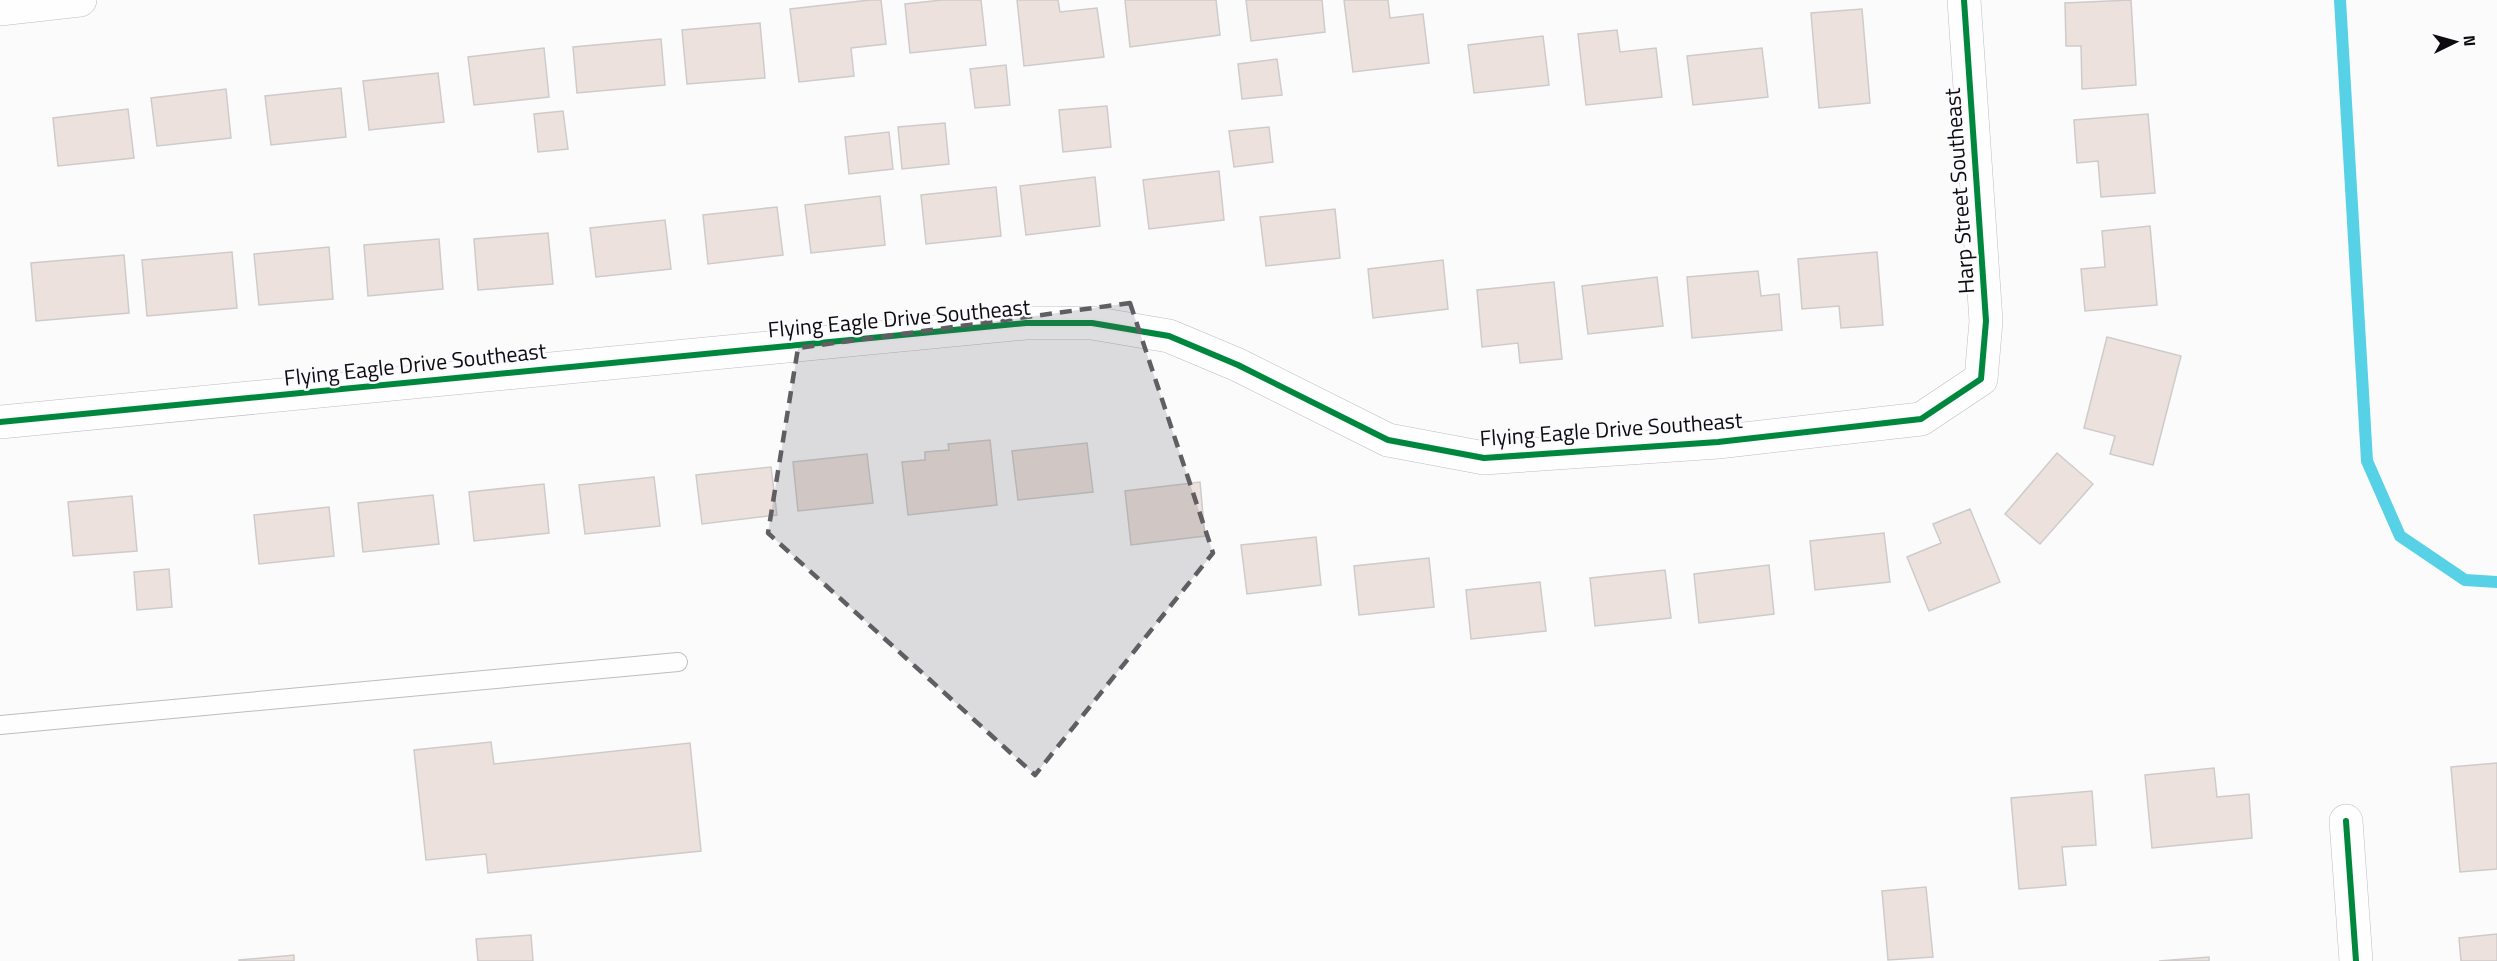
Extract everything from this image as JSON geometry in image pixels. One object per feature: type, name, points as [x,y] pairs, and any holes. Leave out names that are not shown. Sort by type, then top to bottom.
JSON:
[{"type":"street","points":[[0,9],[80,0]]},
{"type":"street","name":"Harp Street Southeast","points":[[1964,0],[1986,321],[1981,379]]},
{"type":"street","name":"Flying Eagle Drive Southeast","points":[[0,422],[1026,323],[1092,323],[1169,336],[1238,365],[1388,440],[1484,458],[1718,442],[1921,419],[1981,379]]},
{"type":"street","points":[[2346,821],[2356,961]]},
{"type":"lane","points":[[0,725],[678,662]]},
{"type":"highlighted area","points":[[1130,303],[1213,553],[1035,775],[768,533],[798,348]]},
{"type":"building","points":[[881,0],[886,44],[851,48],[854,76],[799,82],[790,9]]},
{"type":"building","points":[[942,0],[981,0],[986,45],[910,53],[905,4]]},
{"type":"building","points":[[1017,0],[1058,0],[1060,12],[1097,8],[1104,57],[1024,66]]},
{"type":"building","points":[[1125,0],[1216,0],[1220,35],[1130,47]]},
{"type":"building","points":[[1246,0],[1322,0],[1325,32],[1251,41]]},
{"type":"building","points":[[1344,0],[1388,0],[1390,18],[1423,14],[1429,63],[1353,72]]},
{"type":"building","points":[[2131,0],[2136,85],[2082,89],[2081,46],[2066,46],[2065,3]]},
{"type":"building","points":[[1862,9],[1870,103],[1819,108],[1811,13]]},
{"type":"building","points":[[760,23],[765,78],[687,84],[682,30]]},
{"type":"building","points":[[1617,30],[1620,52],[1656,48],[1662,97],[1586,105],[1578,34]]},
{"type":"building","points":[[1543,36],[1549,85],[1474,93],[1468,45]]},
{"type":"building","points":[[661,39],[665,85],[577,93],[573,47]]},
{"type":"building","points":[[544,48],[549,97],[474,105],[468,57]]},
{"type":"building","points":[[1762,48],[1768,97],[1693,105],[1687,56]]},
{"type":"building","points":[[1277,59],[1282,95],[1242,99],[1238,64]]},
{"type":"building","points":[[1006,65],[1010,105],[975,108],[970,69]]},
{"type":"building","points":[[438,73],[444,122],[369,130],[363,81]]},
{"type":"building","points":[[341,88],[346,137],[271,145],[265,96]]},
{"type":"building","points":[[226,89],[231,138],[157,146],[151,98]]},
{"type":"building","points":[[1107,106],[1111,147],[1063,152],[1059,110]]},
{"type":"building","points":[[128,109],[134,158],[58,166],[53,118]]},
{"type":"building","points":[[563,111],[568,149],[538,152],[534,114]]},
{"type":"building","points":[[2148,114],[2155,193],[2101,197],[2098,161],[2077,163],[2074,120]]},
{"type":"building","points":[[945,123],[949,164],[902,169],[898,127]]},
{"type":"building","points":[[1269,127],[1273,162],[1234,167],[1229,131]]},
{"type":"building","points":[[889,132],[893,169],[849,174],[845,137]]},
{"type":"building","points":[[1219,171],[1224,220],[1149,229],[1143,180]]},
{"type":"building","points":[[1095,177],[1100,226],[1026,235],[1020,186]]},
{"type":"building","points":[[996,187],[1001,236],[926,244],[921,195]]},
{"type":"building","points":[[880,196],[885,245],[811,253],[805,205]]},
{"type":"building","points":[[777,207],[783,255],[708,264],[703,215]]},
{"type":"building","points":[[1335,209],[1340,258],[1266,266],[1260,217]]},
{"type":"building","points":[[665,220],[671,269],[596,277],[590,228]]},
{"type":"building","points":[[2150,226],[2157,305],[2085,311],[2081,269],[2105,267],[2102,231]]},
{"type":"building","points":[[548,233],[553,284],[478,290],[474,239]]},
{"type":"building","points":[[439,239],[443,289],[368,296],[364,245]]},
{"type":"building","points":[[329,247],[333,299],[259,305],[254,254]]},
{"type":"building","points":[[232,252],[237,308],[147,316],[142,260]]},
{"type":"building","points":[[1877,252],[1883,325],[1841,328],[1839,306],[1802,309],[1798,259]]},
{"type":"building","points":[[124,255],[129,313],[36,321],[31,263]]},
{"type":"building","points":[[1443,260],[1448,309],[1373,318],[1368,269]]},
{"type":"building","points":[[1758,271],[1761,296],[1779,294],[1782,330],[1692,338],[1687,277]]},
{"type":"building","points":[[1657,277],[1663,326],[1588,334],[1582,286]]},
{"type":"building","points":[[1554,282],[1562,359],[1520,363],[1518,343],[1482,347],[1477,290]]},
{"type":"building","points":[[2107,337],[2181,356],[2153,465],[2110,454],[2115,436],[2084,428]]},
{"type":"building","points":[[990,440],[997,505],[908,515],[902,462],[925,460],[925,452],[949,450],[948,444]]},
{"type":"building","points":[[1087,443],[1093,492],[1018,500],[1012,451]]},
{"type":"building","points":[[2057,453],[2093,484],[2040,544],[2005,514]]},
{"type":"building","points":[[867,454],[873,503],[798,511],[793,462]]},
{"type":"building","points":[[771,467],[777,515],[702,524],[696,475]]},
{"type":"building","points":[[654,477],[660,526],[585,534],[579,485]]},
{"type":"building","points":[[1200,482],[1205,536],[1131,545],[1125,491]]},
{"type":"building","points":[[544,484],[549,533],[474,541],[469,492]]},
{"type":"building","points":[[433,495],[439,544],[363,552],[358,503]]},
{"type":"building","points":[[132,496],[137,551],[73,556],[68,502]]},
{"type":"building","points":[[329,507],[334,556],[259,564],[254,515]]},
{"type":"building","points":[[1970,509],[2000,582],[1929,611],[1907,557],[1941,543],[1933,524]]},
{"type":"building","points":[[1884,533],[1890,582],[1815,590],[1810,541]]},
{"type":"building","points":[[1316,537],[1321,585],[1247,594],[1241,545]]},
{"type":"building","points":[[1429,558],[1434,607],[1359,615],[1354,566]]},
{"type":"building","points":[[1769,565],[1774,614],[1699,623],[1694,574]]},
{"type":"building","points":[[169,569],[172,607],[137,610],[134,572]]},
{"type":"building","points":[[1665,570],[1671,618],[1595,626],[1590,578]]},
{"type":"building","points":[[1540,582],[1546,631],[1471,639],[1466,590]]},
{"type":"building","points":[[491,742],[494,764],[690,743],[701,851],[488,873],[486,854],[426,860],[414,750]]},
{"type":"building","points":[[2497,763],[2497,869],[2460,872],[2451,767]]},
{"type":"building","points":[[2214,768],[2217,797],[2249,794],[2252,838],[2152,848],[2145,775]]},
{"type":"building","points":[[2092,791],[2096,845],[2062,847],[2066,885],[2019,889],[2011,798]]},
{"type":"building","points":[[1926,887],[1933,957],[1888,960],[1882,891]]},
{"type":"building","points":[[2497,934],[2497,961],[2461,961],[2459,938]]},
{"type":"building","points":[[531,935],[533,961],[478,961],[476,939]]},
{"type":"building","points":[[294,955],[294,961],[239,961],[239,960]]},
{"type":"building","points":[[2209,957],[2209,961],[2159,961]]},
{"type":"waterway","points":[[2340,0],[2367,461],[2400,536],[2465,580],[2497,582]]},
{"type":"cycle path","points":[[0,422],[1026,323],[1092,323],[1169,336],[1238,365],[1388,440],[1484,458],[1718,442],[1921,419],[1981,379],[1986,321],[1964,0]]},
{"type":"cycle path","points":[[2346,821],[2356,961]]}]
